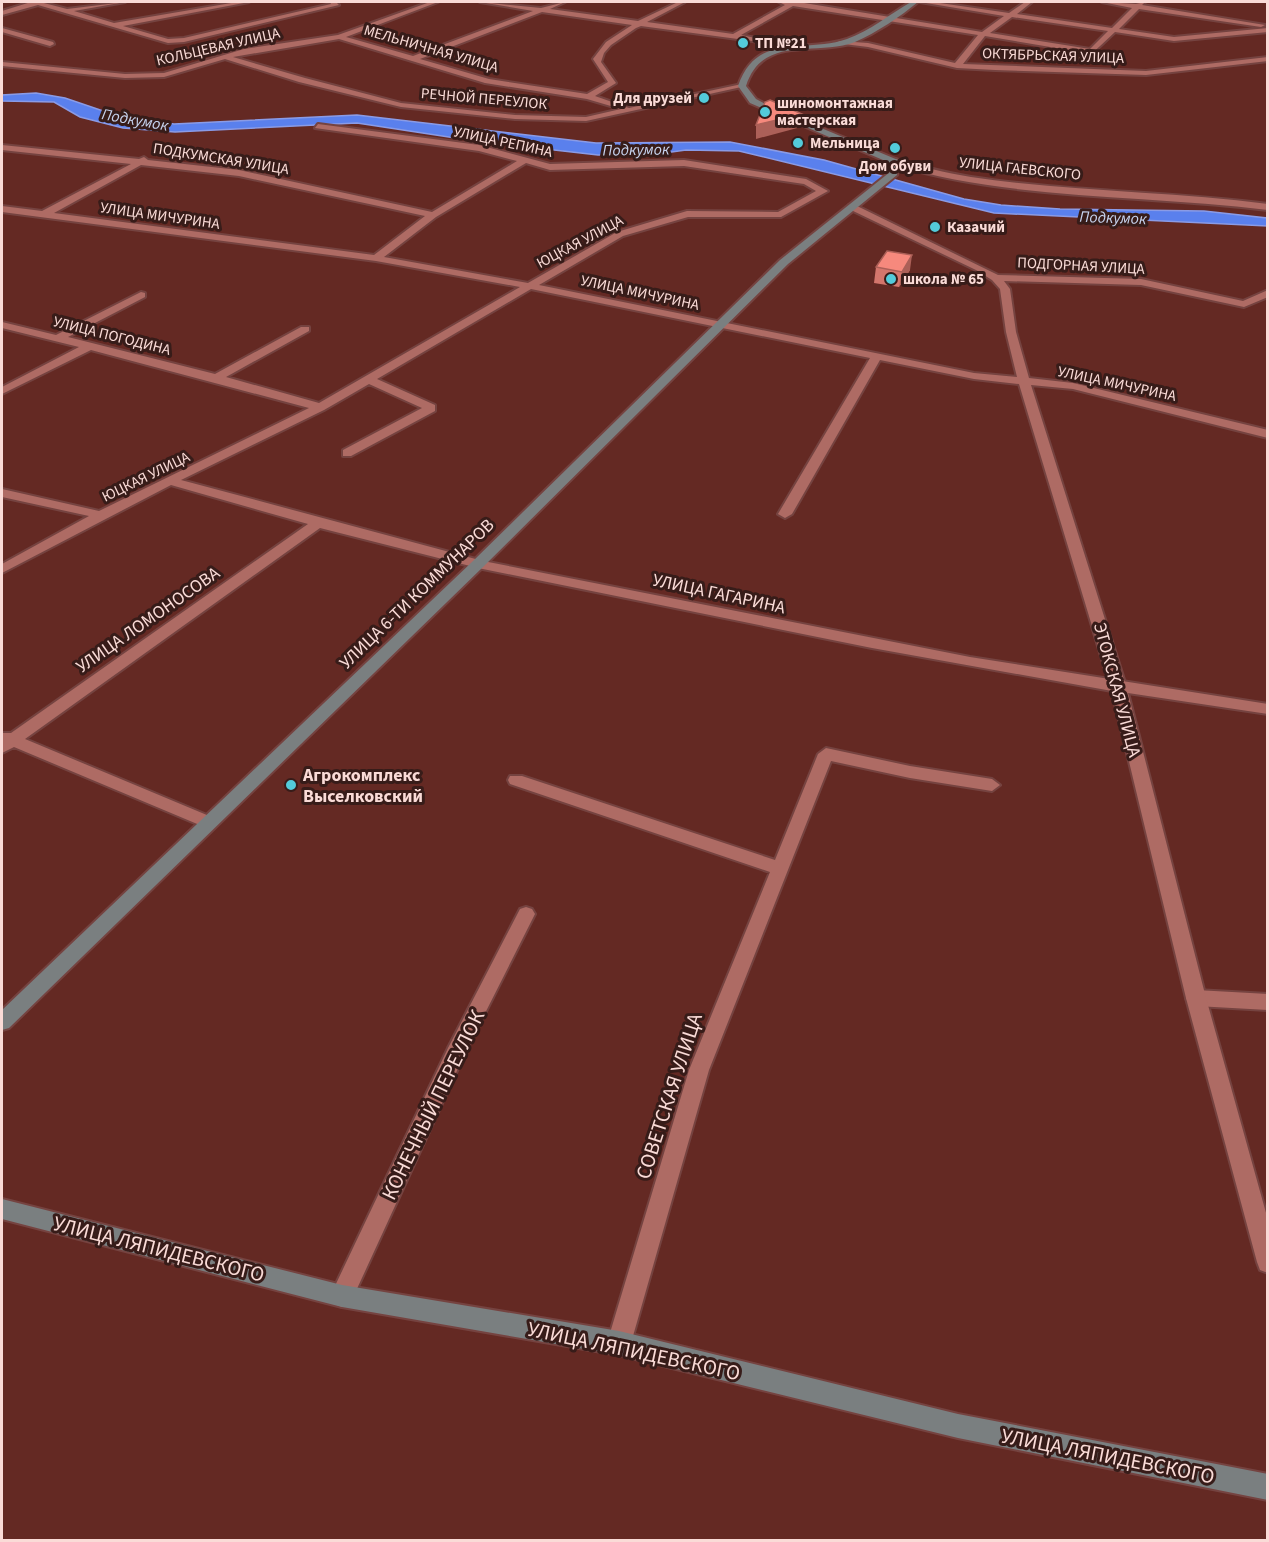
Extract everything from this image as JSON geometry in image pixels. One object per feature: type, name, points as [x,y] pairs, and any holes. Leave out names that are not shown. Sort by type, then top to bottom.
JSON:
[{"type":"main road","points":[[742,86],[743,78],[753,62],[779,50],[852,40],[915,2]]},
{"type":"main road","name":"УЛИЦА ГАЕВСКОГО","points":[[742,86],[753,101],[770,110],[895,162]]},
{"type":"main road","name":"УЛИЦА 6-ТИ КОММУНАРОВ","points":[[2,1022],[478,564],[784,262],[894,173],[895,162]]},
{"type":"main road","name":"УЛИЦА ЛЯПИДЕВСКОГО","points":[[2,1209],[342,1296],[619,1343],[958,1426],[1268,1487]]},
{"type":"street","points":[[2,13],[40,2],[111,26],[168,41],[184,40],[336,4],[333,2]]},
{"type":"street","points":[[67,11],[122,2]]},
{"type":"street","points":[[111,26],[246,2]]},
{"type":"street","name":"КОЛЬЦЕВАЯ УЛИЦА","points":[[2,64],[147,77],[181,72],[244,51],[339,37],[435,2]]},
{"type":"street","points":[[483,2],[733,37],[776,45],[779,50]]},
{"type":"street","points":[[415,58],[562,2]]},
{"type":"street","points":[[588,98],[612,83],[598,65],[597,58],[601,49],[639,24],[682,2]]},
{"type":"street","points":[[782,2],[795,2],[885,19],[1090,51]]},
{"type":"street","points":[[733,37],[795,2]]},
{"type":"street","points":[[923,2],[1113,32],[1174,39],[1268,28]]},
{"type":"street","points":[[957,66],[982,35],[1029,2]]},
{"type":"street","points":[[1105,2],[1140,4],[1268,28]]},
{"type":"street","points":[[1074,71],[1090,51],[1113,32],[1140,4]]},
{"type":"street","points":[[2,30],[50,44]]},
{"type":"street","name":"МЕЛЬНИЧНАЯ УЛИЦА","points":[[339,37],[489,81],[588,98],[629,109]]},
{"type":"street","name":"ОКТЯБРЬСКАЯ УЛИЦА","points":[[840,43],[868,45],[957,66],[1074,71],[1146,73],[1268,59]]},
{"type":"street","name":"РЕЧНОЙ ПЕРЕУЛОК","points":[[227,57],[302,80],[401,105],[515,117],[586,119],[742,86]]},
{"type":"street","name":"УЛИЦА РЕПИНА","points":[[318,126],[479,148],[550,167],[684,163],[806,182],[823,191]]},
{"type":"street","name":"ПОДКУМСКАЯ УЛИЦА","points":[[2,147],[144,160],[239,173],[433,214]]},
{"type":"street","points":[[43,215],[144,160]]},
{"type":"street","points":[[376,258],[433,214],[525,160]]},
{"type":"street","name":"УЛИЦА ГАЕВСКОГО","points":[[895,162],[938,175],[990,184],[1171,196],[1268,207]]},
{"type":"street","name":"ЮЦКАЯ УЛИЦА","points":[[2,569],[101,515],[320,407],[620,234],[687,214],[781,214],[823,191]]},
{"type":"street","points":[[857,203],[996,278]]},
{"type":"street","name":"УЛИЦА МИЧУРИНА","points":[[2,209],[376,258],[530,285],[974,376],[1072,386],[1268,434]]},
{"type":"street","name":"ПОДГОРНАЯ УЛИЦА","points":[[996,278],[1141,282],[1244,304],[1268,293]]},
{"type":"street","name":"ЭТОКСКАЯ УЛИЦА","points":[[996,278],[1005,289],[1011,332],[1024,382],[1119,689],[1196,998],[1268,1262]]},
{"type":"street","points":[[58,338],[141,295]]},
{"type":"street","name":"УЛИЦА ПОГОДИНА","points":[[2,325],[165,364],[320,407]]},
{"type":"street","points":[[215,379],[305,329]]},
{"type":"street","points":[[2,391],[89,346]]},
{"type":"street","points":[[785,514],[876,357]]},
{"type":"street","points":[[347,453],[431,408],[368,379]]},
{"type":"street","name":"УЛИЦА ГАГАРИНА","points":[[170,481],[318,523],[478,564],[792,629],[1119,689],[1268,709]]},
{"type":"street","points":[[2,493],[101,515]]},
{"type":"street","name":"УЛИЦА ЛОМОНОСОВА","points":[[5,742],[318,523]]},
{"type":"street","points":[[5,742],[208,822]]},
{"type":"street","name":"СОВЕТСКАЯ УЛИЦА","points":[[619,1343],[699,1070],[778,868],[826,754],[922,774],[992,785]]},
{"type":"street","points":[[516,780],[778,868]]},
{"type":"street","name":"КОНЕЧНЫЙ ПЕРЕУЛОК","points":[[342,1296],[458,1048],[526,914]]},
{"type":"street","points":[[1196,998],[1268,1002]]},
{"type":"water","name":"Подкумок","points":[[36,93],[65,98],[115,115],[174,124],[357,115],[596,143],[730,142],[824,160],[964,199],[1001,205],[1060,209],[1204,211],[1267,218],[1267,226],[994,213],[739,151],[686,150],[657,154],[598,155],[475,141],[357,123],[175,132],[123,128],[80,117],[54,102],[2,101],[2,95]]},
{"type":"building","points":[[770,100],[802,114],[756,125],[765,102]]},
{"type":"building","points":[[887,251],[912,255],[902,272],[876,267]]},
{"type":"place","name":"ТП №21","points":[[743,43]]},
{"type":"place","name":"Для друзей","points":[[704,98]]},
{"type":"place","name":"шиномонтажная мастерская","points":[[765,112]]},
{"type":"place","name":"Мельница","points":[[798,143]]},
{"type":"place","name":"Дом обуви","points":[[895,148]]},
{"type":"place","name":"Казачий","points":[[935,227]]},
{"type":"place","name":"школа № 65","points":[[891,279]]},
{"type":"place","name":"Агрокомплекс Выселковский","points":[[291,785]]}]
